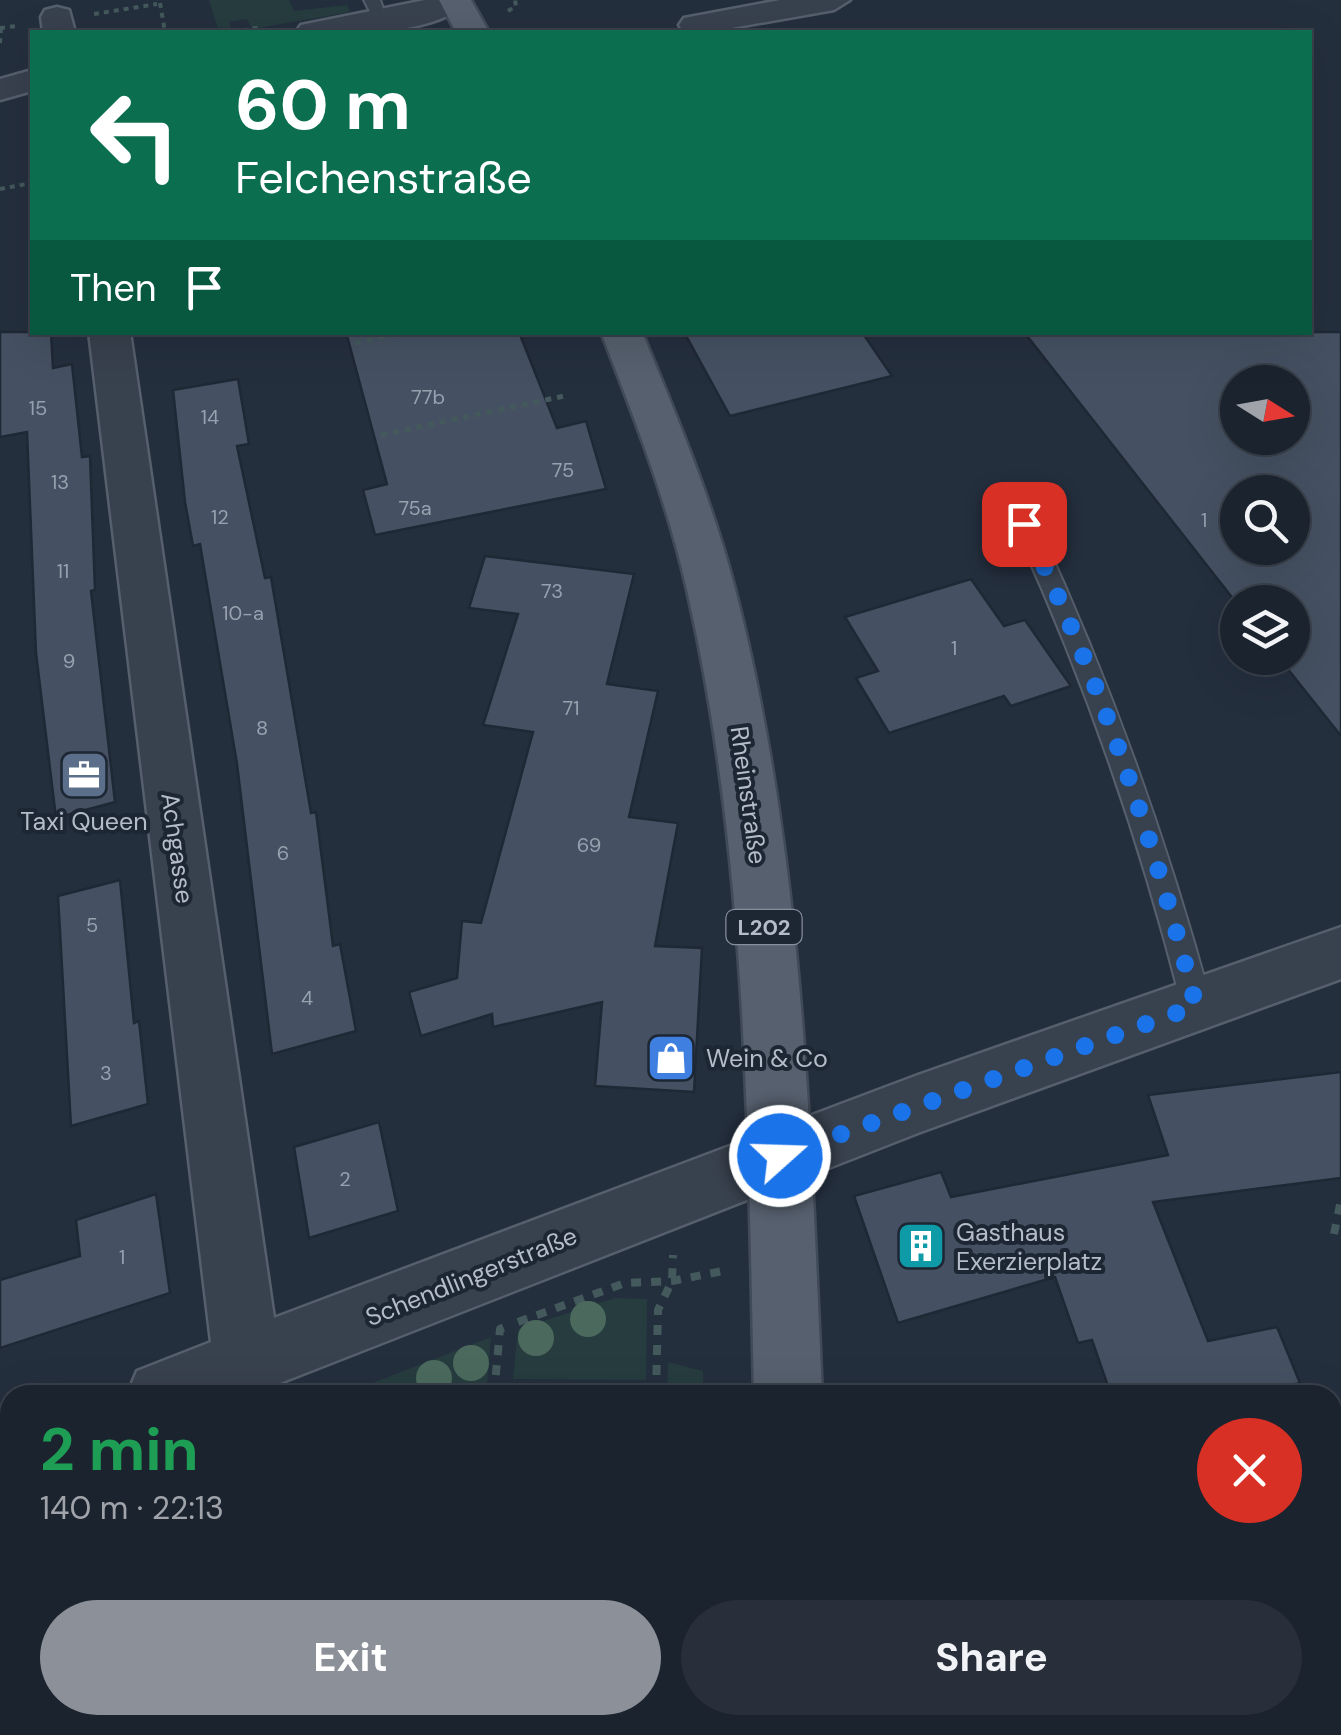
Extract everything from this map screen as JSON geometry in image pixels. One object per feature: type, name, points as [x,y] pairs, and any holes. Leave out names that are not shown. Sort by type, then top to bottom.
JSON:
[{"type":"main road","points":[[453,0],[471,30]]},
{"type":"main road","name":"Rheinstraße","points":[[622,335],[675,466],[734,699],[758,844],[780,1156],[788,1385]]},
{"type":"street","points":[[318,30],[377,10],[424,13],[453,0]]},
{"type":"street","points":[[692,19],[834,0]]},
{"type":"street","points":[[0,90],[30,81]]},
{"type":"street","name":"Achgasse","points":[[109,335],[243,1379]]},
{"type":"street","name":"Schendlingerstraße","points":[[212,1385],[243,1379],[780,1156],[1341,953]]},
{"type":"lane","points":[[1024,524],[1060,596],[1133,785],[1169,896],[1196,1006]]},
{"type":"path","points":[[506,12],[516,6],[514,0]]},
{"type":"path","points":[[58,23],[159,6],[165,29]]},
{"type":"path","points":[[245,30],[272,26]]},
{"type":"path","points":[[0,42],[1,28]]},
{"type":"path","points":[[0,190],[30,183]]},
{"type":"path","points":[[355,343],[393,335]]},
{"type":"path","points":[[381,435],[564,396]]},
{"type":"path","points":[[1334,1234],[1341,1200]]},
{"type":"path","points":[[495,1385],[500,1329],[625,1283],[672,1281],[658,1310],[656,1385]]},
{"type":"green space","points":[[209,0],[289,0],[294,11],[347,5],[350,12],[252,29],[247,19],[229,22],[232,30],[218,30]]},
{"type":"green space","points":[[615,1298],[647,1299],[646,1380],[513,1379],[518,1329]]},
{"type":"green space","points":[[491,1337],[487,1384],[368,1385]]},
{"type":"green space","points":[[668,1362],[703,1371],[703,1385],[667,1385]]},
{"type":"building","points":[[0,332],[51,335],[53,368],[72,364],[82,457],[90,456],[95,590],[91,591],[115,802],[56,818],[36,653],[27,432],[0,437]]},
{"type":"building","points":[[1341,332],[1341,736],[1293,675],[1310,675],[1310,585],[1222,585],[1026,335]]},
{"type":"building","points":[[347,335],[520,335],[557,428],[586,421],[606,489],[375,535],[363,490],[387,484]]},
{"type":"building","points":[[686,335],[864,335],[892,376],[730,416]]},
{"type":"building","points":[[238,379],[249,444],[237,446],[265,578],[271,577],[311,813],[316,812],[333,946],[340,944],[356,1031],[272,1054],[237,764],[200,544],[193,546],[185,502],[173,390]]},
{"type":"building","points":[[485,556],[634,574],[607,684],[658,691],[629,817],[678,823],[655,946],[702,948],[694,1092],[595,1086],[602,1002],[493,1027],[492,1014],[421,1036],[409,992],[457,978],[462,921],[481,923],[533,732],[483,725],[518,614],[469,608]]},
{"type":"building","points":[[971,579],[1004,626],[1025,620],[1071,686],[1011,706],[1004,696],[889,733],[856,678],[878,671],[845,617]]},
{"type":"building","points":[[120,880],[134,1023],[139,1021],[148,1104],[71,1126],[58,896]]},
{"type":"building","points":[[1341,1072],[1341,1178],[1153,1202],[1208,1341],[1277,1327],[1300,1383],[1108,1385],[1092,1340],[1078,1343],[1055,1277],[898,1323],[854,1196],[941,1172],[951,1197],[1168,1155],[1148,1095]]},
{"type":"building","points":[[379,1122],[398,1211],[309,1238],[294,1147]]},
{"type":"building","points":[[156,1194],[170,1293],[0,1348],[0,1280],[80,1256],[76,1220]]},
{"type":"place","name":"Taxi Queen","points":[[84,775]]},
{"type":"place","name":"Wein & Co","points":[[671,1058]]},
{"type":"place","name":"Gasthaus Exerzierplatz","points":[[921,1246]]},
{"type":"route","points":[[780,1156],[1196,1006],[1169,896],[1133,785],[1060,596],[1024,524]]}]
